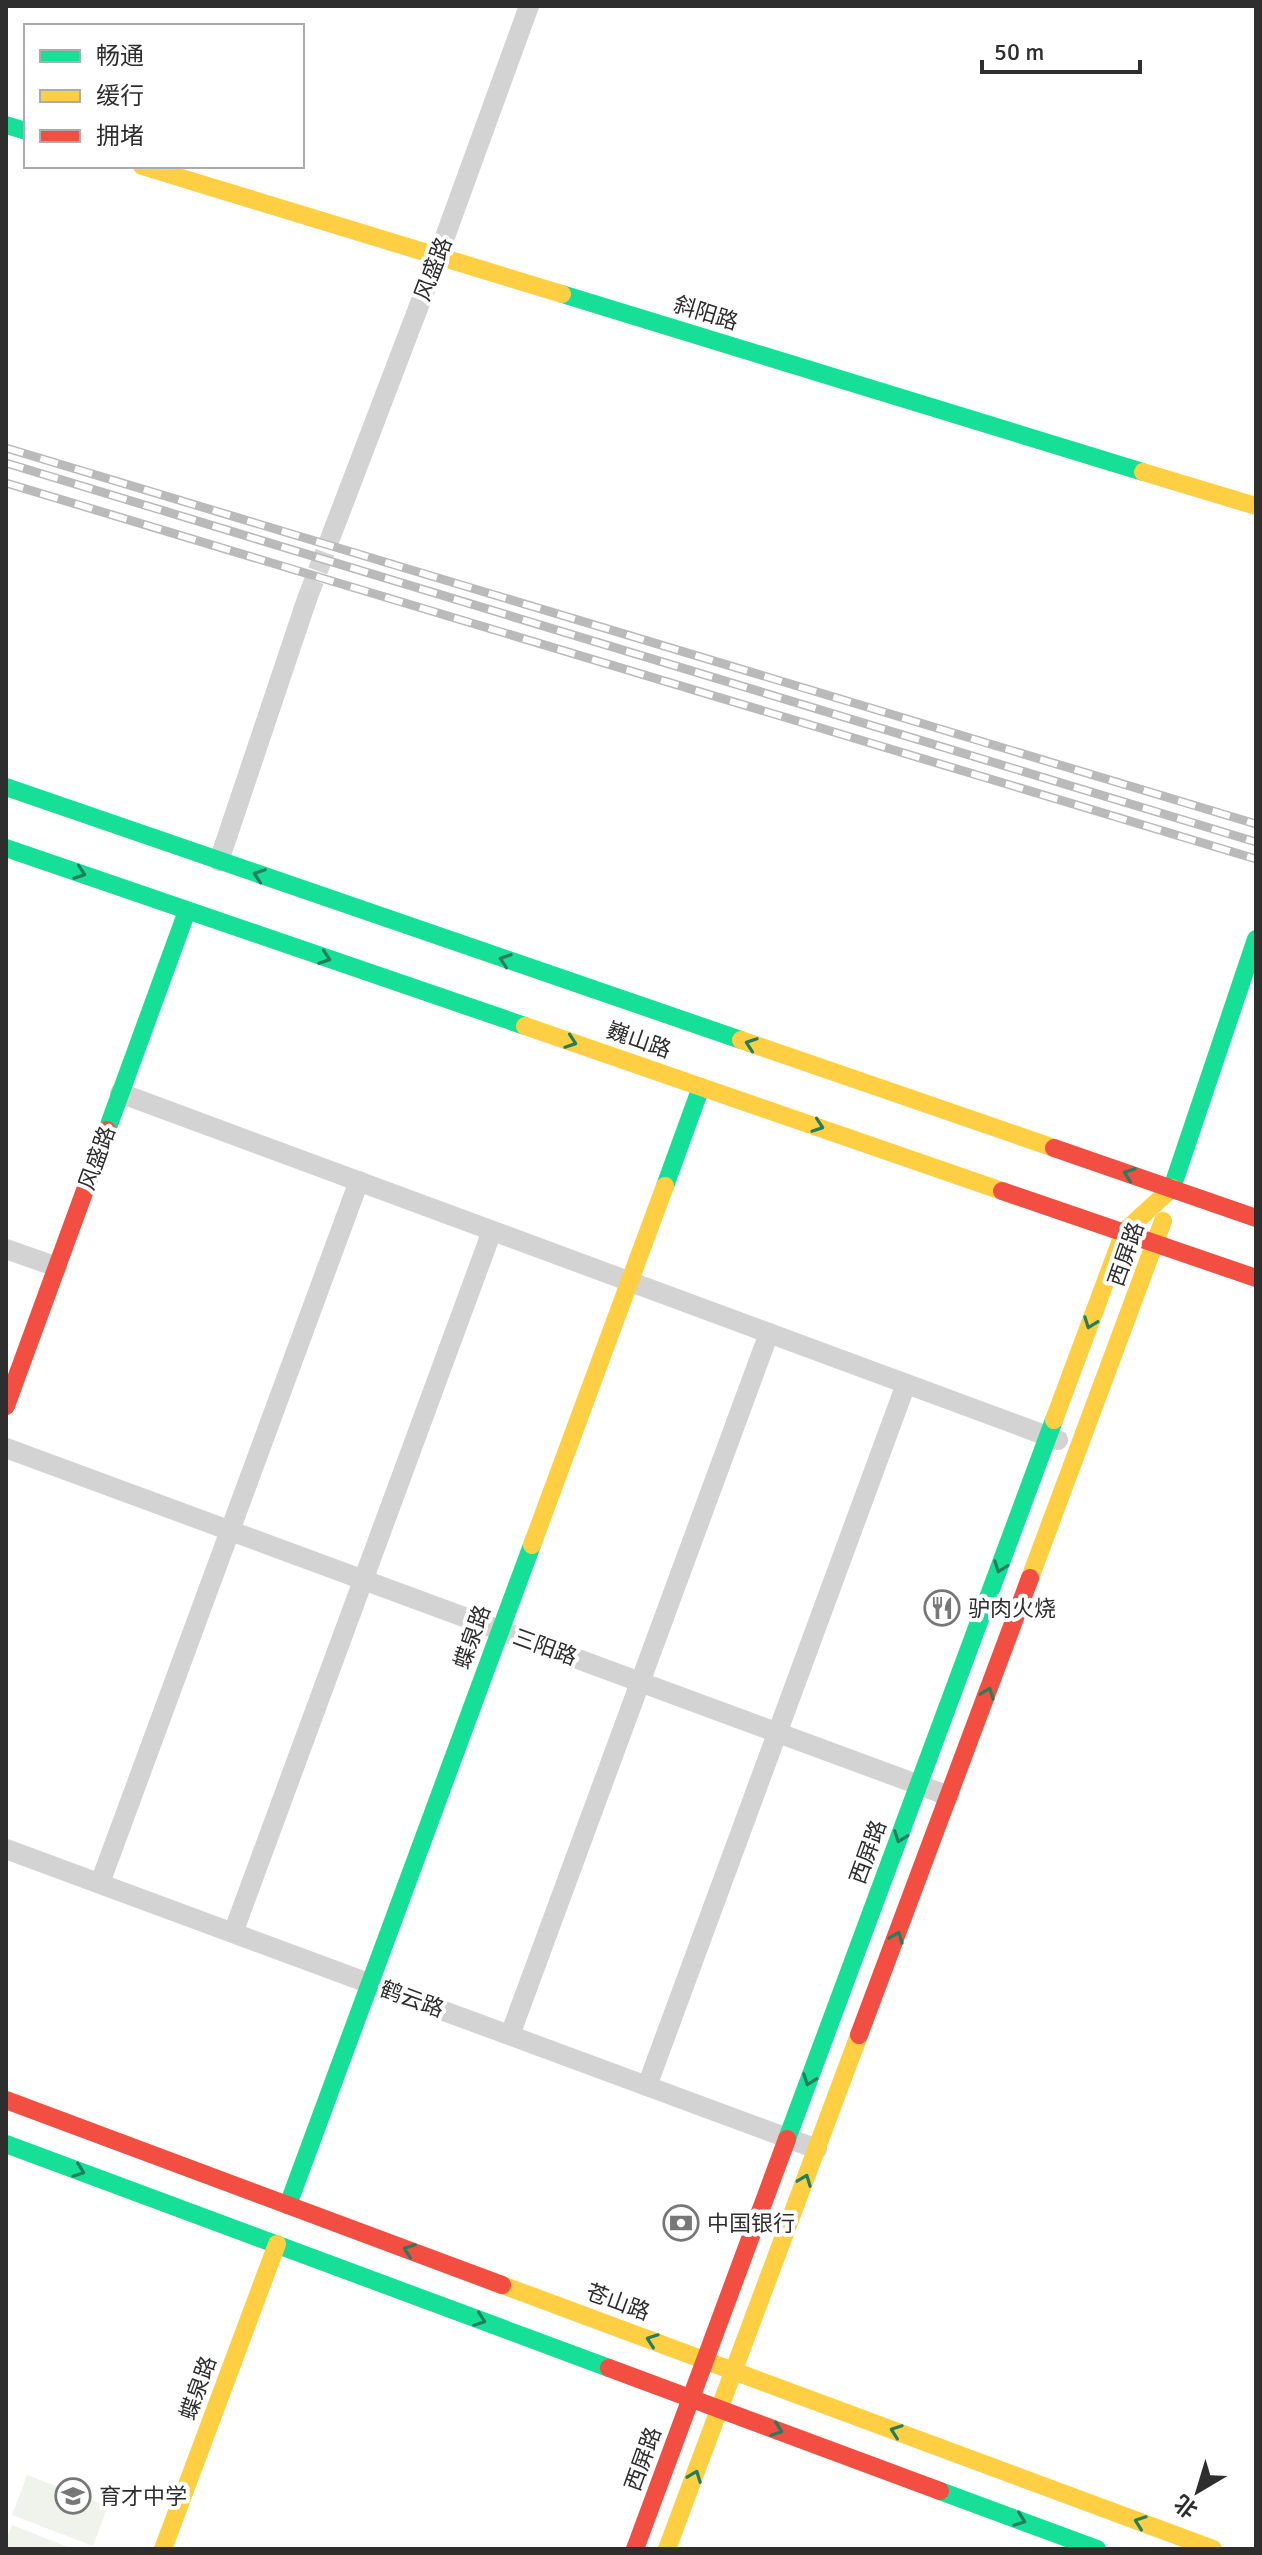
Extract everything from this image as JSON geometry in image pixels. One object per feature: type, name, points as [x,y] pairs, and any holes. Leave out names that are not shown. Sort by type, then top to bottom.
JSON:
[{"type":"main road","name":"斜阳路","points":[[149,168],[1256,506]]},
{"type":"main road","name":"巍山路","points":[[6,787],[215,868],[1256,1218]]},
{"type":"main road","name":"巍山路","points":[[6,848],[191,904],[701,1087],[1256,1278]]},
{"type":"main road","name":"风盛路","points":[[6,1406],[191,904]]},
{"type":"main road","name":"西屏路","points":[[667,2549],[1156,1243],[1256,939]]},
{"type":"main road","name":"蝶泉路","points":[[288,2205],[701,1087]]},
{"type":"main road","name":"西屏路","points":[[635,2549],[1124,1232],[1172,1188]]},
{"type":"main road","name":"苍山路","points":[[6,2100],[1213,2549]]},
{"type":"main road","points":[[6,2144],[720,2409],[1045,2540],[1097,2549]]},
{"type":"main road","name":"蝶泉路","points":[[163,2549],[277,2244]]},
{"type":"street","name":"风盛路","points":[[333,531],[529,6]]},
{"type":"street","points":[[215,868],[307,599]]},
{"type":"street","points":[[120,1093],[1080,1448]]},
{"type":"street","points":[[100,1883],[359,1181]]},
{"type":"street","points":[[233,1933],[492,1231]]},
{"type":"street","points":[[6,1249],[57,1267]]},
{"type":"street","points":[[510,2035],[769,1333]]},
{"type":"street","points":[[647,2086],[906,1384]]},
{"type":"street","name":"三阳路","points":[[6,1448],[949,1796]]},
{"type":"street","name":"鹤云路","points":[[6,1849],[817,2149]]},
{"type":"shaded area","points":[[27,2475],[108,2506],[93,2546],[12,2515]]},
{"type":"shaded area","points":[[12,2525],[73,2549],[6,2549]]},
{"type":"tunnel","points":[[307,599],[333,531]]},
{"type":"railway","points":[[6,448],[1256,824]]},
{"type":"railway","points":[[6,463],[1256,842]]},
{"type":"railway","points":[[6,483],[1256,859]]},
{"type":"traffic: fast","points":[[6,125],[24,130]]},
{"type":"traffic: fast","points":[[562,294],[1143,472]]},
{"type":"traffic: fast","points":[[6,787],[741,1040]]},
{"type":"traffic: fast","points":[[6,848],[525,1026]]},
{"type":"traffic: fast","points":[[107,1130],[187,911]]},
{"type":"traffic: fast","points":[[1172,1188],[1256,939]]},
{"type":"traffic: fast","points":[[665,1186],[701,1087]]},
{"type":"traffic: fast","points":[[787,2139],[1054,1420]]},
{"type":"traffic: fast","points":[[288,2205],[532,1545]]},
{"type":"traffic: fast","points":[[6,2144],[609,2368]]},
{"type":"traffic: fast","points":[[940,2491],[1097,2549]]},
{"type":"traffic: slow","points":[[149,168],[562,294]]},
{"type":"traffic: slow","points":[[1143,472],[1256,506]]},
{"type":"traffic: slow","points":[[525,1026],[1002,1191]]},
{"type":"traffic: slow","points":[[741,1040],[1054,1148]]},
{"type":"traffic: slow","points":[[532,1545],[665,1186]]},
{"type":"traffic: slow","points":[[1054,1420],[1124,1232],[1172,1188]]},
{"type":"traffic: slow","points":[[1030,1578],[1163,1221]]},
{"type":"traffic: slow","points":[[667,2549],[859,2035]]},
{"type":"traffic: slow","points":[[163,2549],[277,2244]]},
{"type":"traffic: slow","points":[[502,2285],[1213,2549]]},
{"type":"traffic: jam","points":[[6,1406],[107,1130]]},
{"type":"traffic: jam","points":[[1054,1148],[1256,1218]]},
{"type":"traffic: jam","points":[[1002,1191],[1256,1278]]},
{"type":"traffic: jam","points":[[859,2035],[1030,1578]]},
{"type":"traffic: jam","points":[[6,2100],[502,2285]]},
{"type":"traffic: jam","points":[[635,2549],[787,2139]]},
{"type":"traffic: jam","points":[[609,2368],[940,2491]]},
{"type":"place","name":"驴肉火烧","points":[[942,1608]]},
{"type":"place","name":"中国银行","points":[[681,2223]]},
{"type":"place","name":"育才中学","points":[[73,2496]]}]
